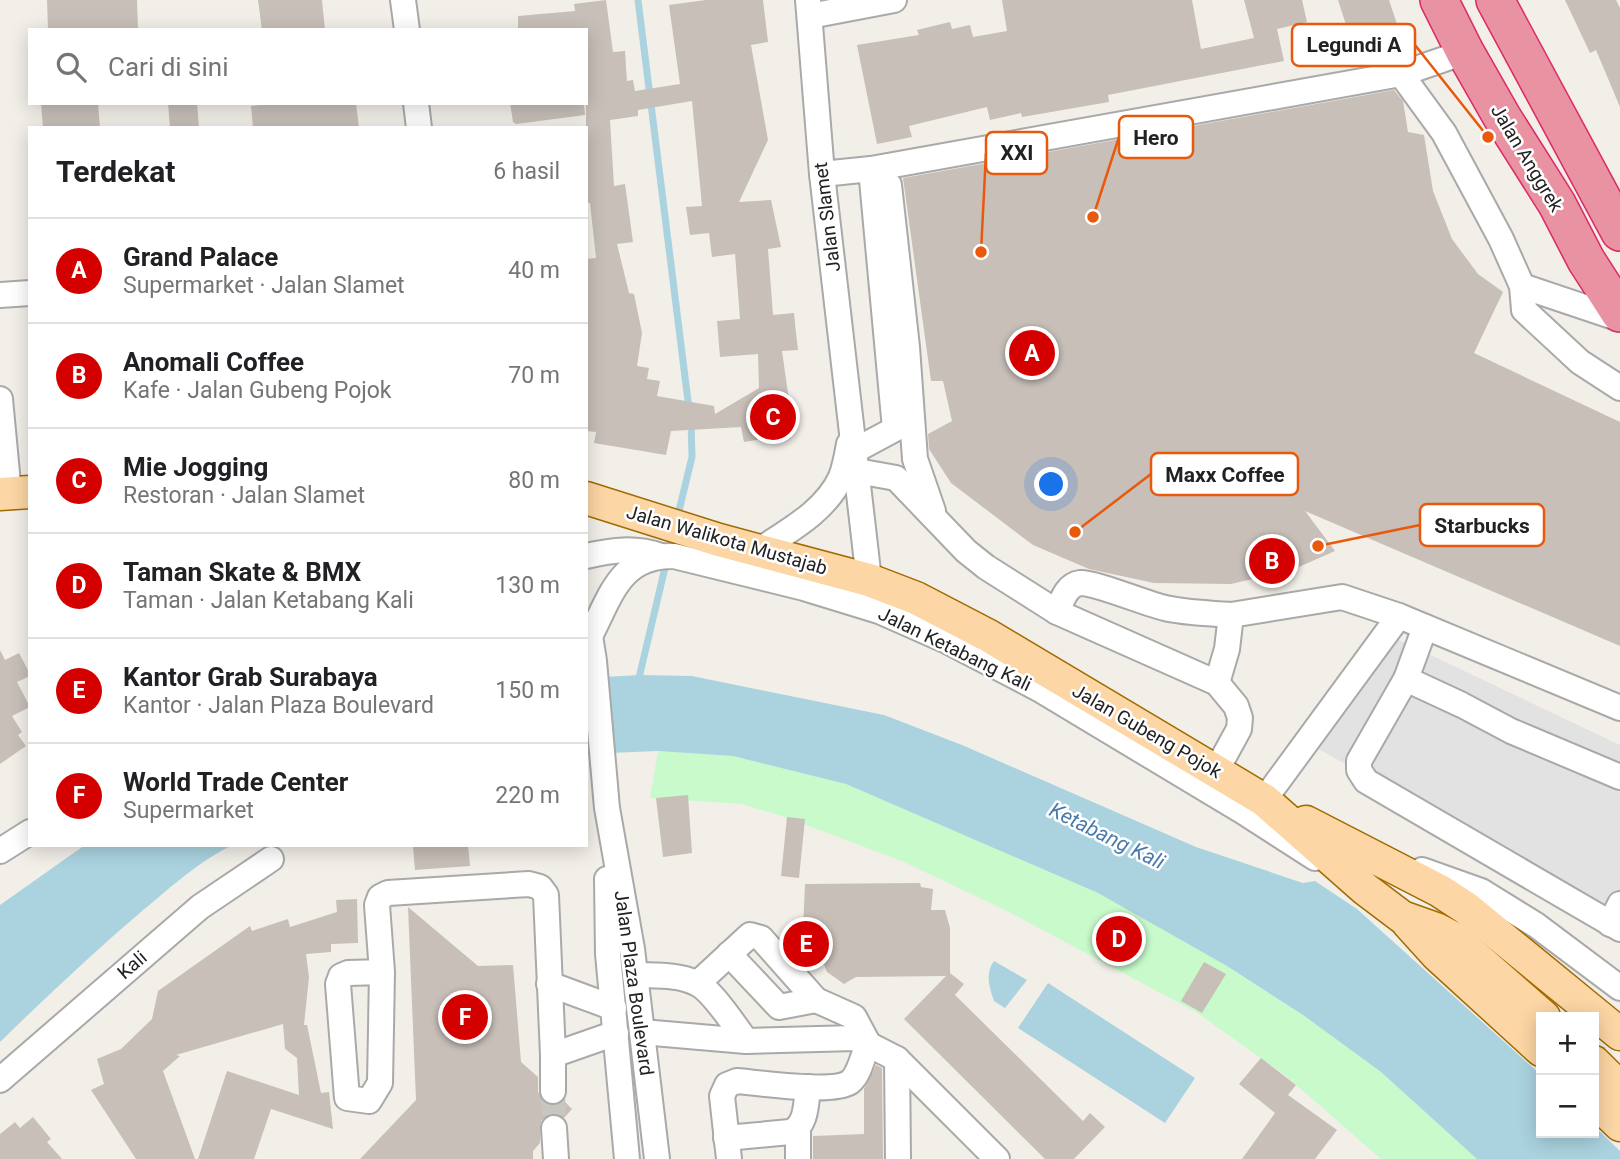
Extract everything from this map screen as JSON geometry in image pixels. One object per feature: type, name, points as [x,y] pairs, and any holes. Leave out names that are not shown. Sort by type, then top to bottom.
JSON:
[{"type":"highway","name":"Jalan Anggrek","points":[[1439,0],[1502,117],[1620,313]]},
{"type":"highway","points":[[1494,0],[1620,232]]},
{"type":"main road","name":"Jalan Walikota Mustajab","points":[[588,499],[671,545],[758,551],[869,580]]},
{"type":"main road","name":"Jalan Gubeng Pojok","points":[[869,580],[916,597],[989,636],[1166,743],[1219,765],[1270,805],[1365,889],[1402,917],[1437,955],[1536,1045]]},
{"type":"main road","points":[[1270,805],[1328,832],[1440,891],[1466,908],[1620,1034]]},
{"type":"main road","name":"Jalan Gubeng Pojok","points":[[1402,917],[1455,939],[1538,1012]]},
{"type":"main road","points":[[1599,1067],[1620,1088]]},
{"type":"main road","points":[[1599,1105],[1620,1125]]},
{"type":"street","points":[[403,0],[407,28]]},
{"type":"street","points":[[808,8],[894,0]]},
{"type":"street","name":"Jalan Slamet","points":[[808,8],[822,174],[869,580]]},
{"type":"street","points":[[822,174],[879,168],[1401,74],[1465,52]]},
{"type":"street","points":[[1401,74],[1444,133],[1501,239],[1522,286],[1524,310],[1580,362],[1620,388]]},
{"type":"street","points":[[416,105],[419,126]]},
{"type":"street","points":[[879,168],[895,429],[855,452],[896,478],[966,551],[986,567],[1057,612],[1217,683],[1236,706],[1240,718],[1239,729],[1219,765]]},
{"type":"street","points":[[879,168],[907,347],[915,459],[934,515]]},
{"type":"street","points":[[1522,286],[1620,319]]},
{"type":"street","points":[[0,295],[28,293]]},
{"type":"street","points":[[0,400],[13,493]]},
{"type":"street","name":"Jalan Slamet","points":[[758,551],[804,520],[832,493],[855,452]]},
{"type":"street","points":[[588,632],[621,576],[671,545]]},
{"type":"street","name":"Jalan Ketabang Kali","points":[[588,555],[671,545],[879,611],[947,641],[1039,689],[1242,811],[1365,889]]},
{"type":"street","points":[[1057,612],[1067,591],[1071,586],[1080,583],[1169,609],[1231,615],[1342,597],[1399,616],[1620,708]]},
{"type":"street","points":[[1217,683],[1227,649],[1231,615]]},
{"type":"street","points":[[1270,805],[1399,616]]},
{"type":"street","points":[[1425,627],[1406,679],[1359,761],[1360,775],[1412,808],[1617,919]]},
{"type":"street","name":"Jalan Plaza Boulevard","points":[[588,632],[594,661],[607,808],[635,975],[657,1159]]},
{"type":"street","points":[[1406,679],[1511,731],[1620,777]]},
{"type":"street","name":"Jalan Plaza Boulevard","points":[[607,808],[608,954],[627,1159]]},
{"type":"street","points":[[0,851],[28,833]]},
{"type":"street","points":[[1371,856],[1481,891],[1618,983]]},
{"type":"street","name":"Kali","points":[[0,1080],[200,907],[271,859]]},
{"type":"street","points":[[382,972],[348,973],[341,976],[338,984],[347,1098],[369,1101],[380,1083],[382,972],[377,905],[380,897],[388,893],[529,884],[540,887],[546,895],[553,1091]]},
{"type":"street","points":[[698,983],[750,935],[761,938],[816,1000],[854,1017],[868,1043],[855,1076],[849,1083],[841,1087],[737,1081],[727,1085],[722,1096],[728,1149],[797,1130]]},
{"type":"street","points":[[729,954],[779,1007],[816,1000]]},
{"type":"street","points":[[635,975],[667,976],[698,983],[729,1016],[746,1041]]},
{"type":"street","points":[[549,984],[614,1008]]},
{"type":"street","points":[[642,1032],[746,1041],[856,1038],[897,1059],[997,1159]]},
{"type":"street","points":[[553,1055],[616,1033]]},
{"type":"street","points":[[897,1059],[898,1159]]},
{"type":"street","points":[[798,1159],[797,1130],[802,1123],[808,1087]]},
{"type":"street","points":[[554,1128],[556,1159]]},
{"type":"green space","points":[[658,751],[733,756],[846,784],[1098,893],[1227,966],[1303,1015],[1381,1072],[1477,1159],[1381,1159],[1286,1076],[1196,1012],[1007,911],[904,862],[785,817],[742,804],[650,798]]},
{"type":"shaded area","points":[[1382,632],[1620,745],[1620,926],[1526,866],[1301,739]]},
{"type":"water","name":"Ketabang Kali","points":[[692,676],[884,715],[962,745],[1196,847],[1303,883],[1315,881],[1357,909],[1536,1070],[1536,1138],[1599,1138],[1599,1131],[1620,1151],[1620,1159],[1477,1159],[1381,1072],[1303,1015],[1227,966],[1098,893],[846,784],[733,756],[658,751],[588,754],[588,678]]},
{"type":"water","points":[[82,847],[229,847],[197,866],[142,911],[0,1042],[0,905]]},
{"type":"water","points":[[994,961],[1027,980],[1005,1008],[994,1001],[991,991],[989,975]]},
{"type":"water","points":[[1048,983],[1195,1078],[1165,1123],[1018,1028]]},
{"type":"building","points":[[47,0],[137,0],[138,28],[48,28]]},
{"type":"building","points":[[258,0],[322,0],[325,28],[262,28]]},
{"type":"building","points":[[606,0],[613,52],[625,51],[627,81],[633,80],[635,91],[680,84],[669,5],[706,0],[763,0],[768,42],[751,45],[768,140],[739,202],[771,200],[781,247],[768,249],[773,315],[794,313],[798,350],[782,351],[794,434],[744,442],[741,427],[671,431],[666,455],[594,443],[596,432],[588,431],[588,259],[596,258],[588,203],[588,28],[518,28],[518,16],[575,11],[574,4]],"holes":[[[692,101],[702,206],[686,207],[690,235],[709,233],[712,257],[735,254],[740,319],[717,321],[720,357],[758,354],[759,388],[715,414],[714,406],[657,396],[660,381],[647,379],[649,368],[637,366],[642,333],[634,294],[629,293],[617,244],[633,242],[625,184],[614,186],[610,120],[638,116],[638,110]]]},
{"type":"building","points":[[1002,0],[1192,0],[1201,49],[1254,38],[1244,0],[1302,0],[1307,22],[1277,29],[1284,61],[1108,95],[1109,102],[1022,117],[1021,113],[990,120],[987,107],[909,126],[912,137],[877,144],[857,45],[919,35],[917,30],[950,22],[952,29],[970,25],[973,37],[1007,31]]},
{"type":"building","points":[[1338,0],[1389,0],[1403,42],[1349,59],[1341,37],[1349,34]]},
{"type":"building","points":[[1565,0],[1616,0],[1620,8],[1620,107],[1596,50],[1590,53]]},
{"type":"building","points":[[1394,90],[1403,101],[1408,132],[1424,135],[1433,191],[1452,239],[1478,274],[1503,292],[1474,353],[1620,422],[1620,646],[1305,511],[1335,551],[1292,570],[1231,584],[1154,583],[1089,569],[1033,545],[951,483],[929,449],[928,434],[952,421],[943,381],[931,381],[903,178]]},
{"type":"building","points":[[41,105],[98,105],[100,126],[43,126]]},
{"type":"building","points":[[168,105],[197,105],[199,126],[170,126]]},
{"type":"building","points":[[356,105],[359,126],[253,126],[251,106]]},
{"type":"building","points":[[510,105],[584,105],[585,115],[516,124],[513,122]]},
{"type":"building","points":[[0,650],[5,660],[19,653],[28,670],[28,677],[17,682],[28,708],[12,716],[22,732],[18,735],[26,746],[0,764]]},
{"type":"building","points":[[688,795],[692,853],[663,857],[656,798]]},
{"type":"building","points":[[787,817],[805,819],[799,878],[781,876]]},
{"type":"building","points":[[413,847],[468,847],[470,866],[415,870]]},
{"type":"building","points":[[920,883],[921,887],[933,889],[931,910],[945,910],[950,928],[950,973],[964,984],[955,995],[1083,1121],[1090,1113],[1105,1127],[1074,1159],[1045,1159],[904,1019],[946,976],[856,977],[844,984],[827,972],[819,952],[802,952],[805,884]]},
{"type":"building","points":[[357,899],[358,943],[331,944],[331,952],[306,954],[309,977],[304,1025],[307,1025],[321,1093],[329,1092],[333,1129],[271,1109],[254,1159],[198,1159],[227,1071],[299,1095],[297,1058],[285,1049],[283,1024],[176,1055],[180,1056],[163,1071],[195,1159],[136,1159],[91,1090],[104,1084],[97,1059],[121,1049],[152,1019],[158,991],[250,926],[252,931],[288,919],[290,927],[337,912],[336,900]]},
{"type":"building","points":[[408,907],[478,966],[513,965],[521,1062],[538,1077],[538,1092],[545,1103],[554,1106],[564,1101],[572,1109],[564,1118],[552,1113],[541,1121],[540,1143],[533,1151],[533,1159],[360,1159],[416,1100]]},
{"type":"building","points":[[1204,962],[1226,974],[1202,1013],[1181,1001]]},
{"type":"building","points":[[1261,1058],[1296,1085],[1288,1095],[1337,1130],[1315,1159],[1242,1159],[1275,1113],[1239,1084]]},
{"type":"building","points":[[876,1065],[882,1068],[883,1159],[813,1159],[813,1136],[864,1134],[864,1089]]},
{"type":"building","points":[[33,1117],[51,1139],[47,1142],[62,1159],[0,1159],[0,1134],[15,1122],[20,1128]]},
{"type":"waterway","points":[[638,0],[689,409]]},
{"type":"waterway","points":[[677,519],[692,457],[691,421]]},
{"type":"waterway","points":[[638,682],[673,534]]},
{"type":"tunnel","points":[[553,1091],[554,1128]]},
{"type":"place","name":"Legundi A","points":[[1488,137]]},
{"type":"place","name":"Hero","points":[[1093,217]]},
{"type":"place","name":"XXI","points":[[981,252]]},
{"type":"place","name":"Grand Palace","points":[[1032,353]]},
{"type":"place","name":"Mie Jogging","points":[[773,417]]},
{"type":"place","name":"Maxx Coffee","points":[[1075,532]]},
{"type":"place","name":"Starbucks","points":[[1318,546]]},
{"type":"place","name":"Anomali Coffee","points":[[1272,561]]},
{"type":"place","name":"Taman Skate & BMX","points":[[1119,939]]},
{"type":"place","name":"Kantor Grab Surabaya","points":[[806,944]]},
{"type":"place","name":"World Trade Center","points":[[465,1017]]}]
